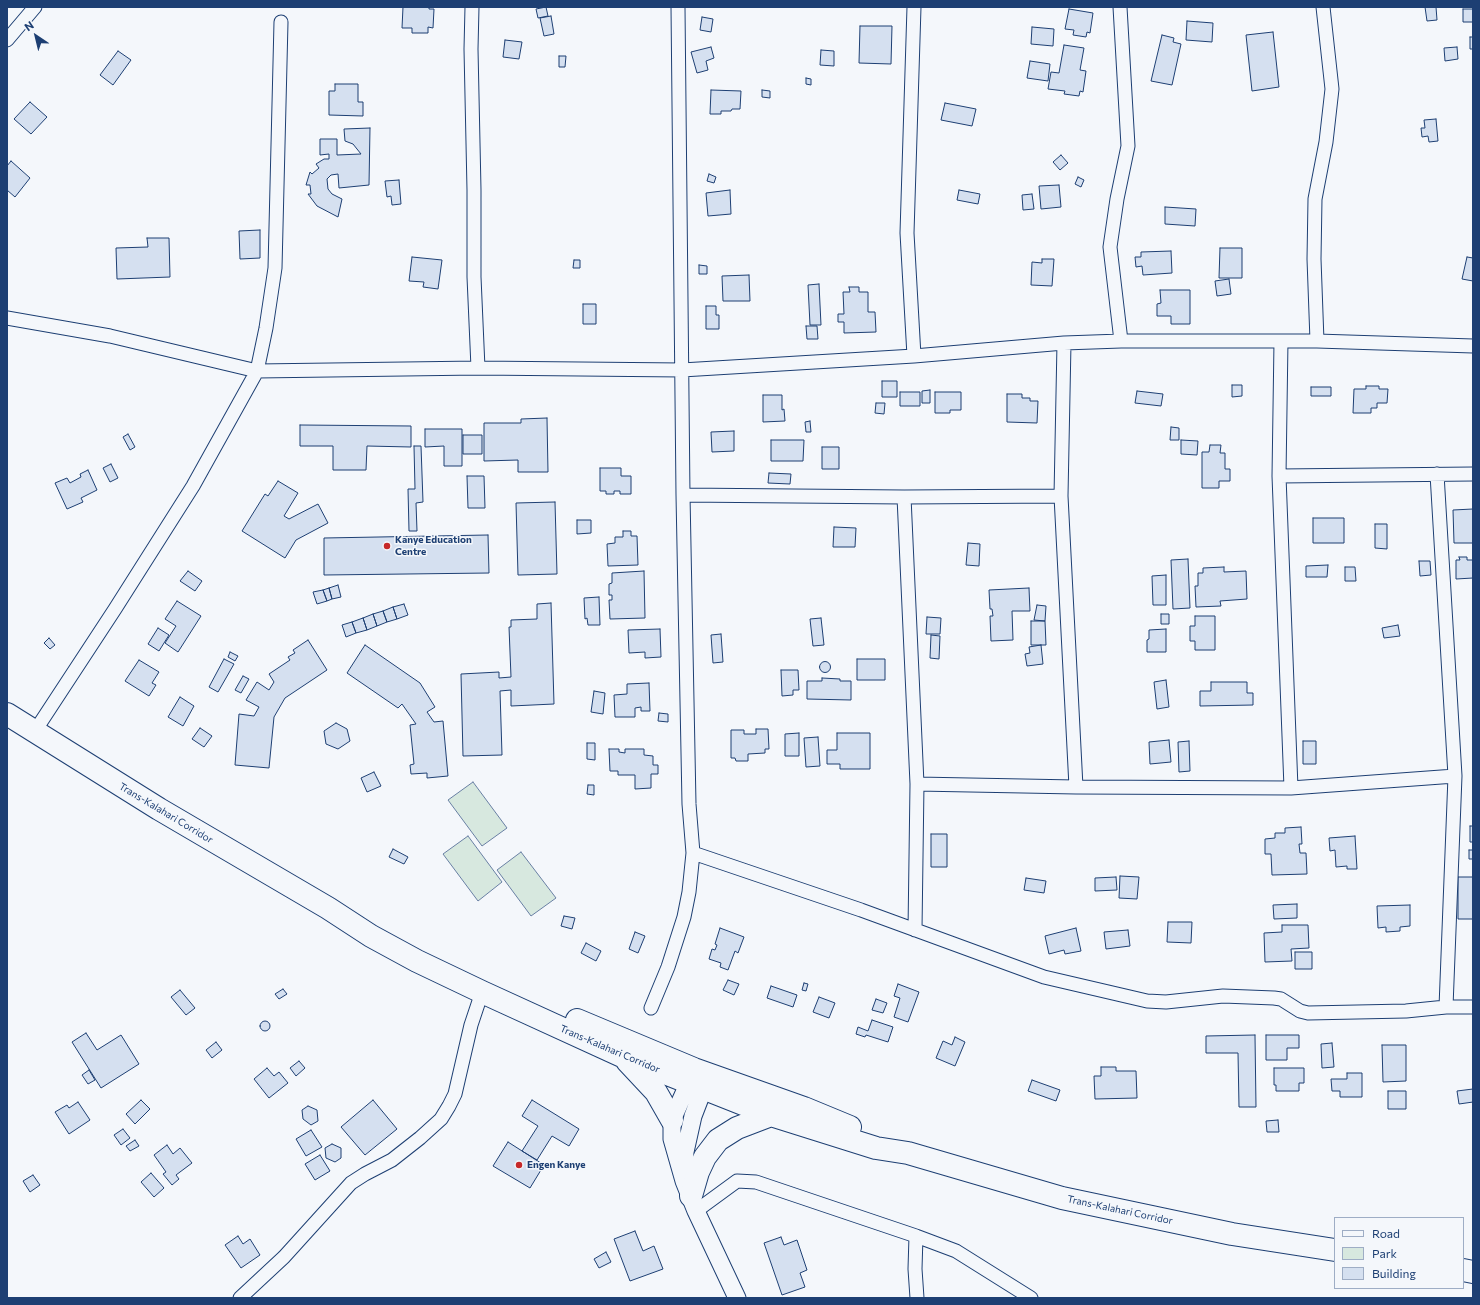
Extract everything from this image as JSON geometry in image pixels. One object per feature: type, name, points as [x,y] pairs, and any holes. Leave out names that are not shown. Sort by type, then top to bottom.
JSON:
[{"type":"highway","name":"Trans-Kalahari Corridor","points":[[7,714],[35,730],[159,809],[328,908],[372,936],[417,961],[622,1056],[804,1108],[886,1141],[908,1153]]},
{"type":"highway","name":"Trans-Kalahari Corridor","points":[[328,908],[370,923],[582,1022],[699,1078],[771,1115],[876,1148],[908,1153],[1062,1198],[1232,1234],[1334,1250]]},
{"type":"highway","points":[[622,1056],[656,1092],[672,1120]]},
{"type":"highway","points":[[690,1196],[705,1157],[718,1140],[737,1128],[771,1115]]},
{"type":"street","points":[[7,40],[35,7]]},
{"type":"street","points":[[472,7],[470,49],[474,190],[474,277],[478,368]]},
{"type":"street","points":[[651,1008],[668,967],[684,917],[694,853],[689,804],[683,495],[678,7]]},
{"type":"street","points":[[914,7],[907,233],[914,356]]},
{"type":"street","points":[[1120,7],[1128,146],[1117,199],[1110,247],[1121,341]]},
{"type":"street","points":[[1318,341],[1314,259],[1315,199],[1326,142],[1332,89],[1323,7]]},
{"type":"street","points":[[35,730],[194,486],[257,371],[266,328],[275,268],[281,22]]},
{"type":"street","points":[[7,318],[110,336],[257,371],[478,368],[682,370],[914,356],[1064,343],[1121,341],[1318,341],[1473,346]]},
{"type":"street","points":[[1281,342],[1279,476],[1291,788]]},
{"type":"street","points":[[1064,343],[1061,496],[1076,787]]},
{"type":"street","points":[[1437,474],[1455,776],[1446,1007]]},
{"type":"street","points":[[1279,476],[1473,474]]},
{"type":"street","points":[[683,495],[904,498],[1061,496]]},
{"type":"street","points":[[904,498],[917,784],[915,930]]},
{"type":"street","points":[[917,784],[1076,787],[1291,788],[1455,776]]},
{"type":"street","points":[[694,853],[915,930],[1044,977],[1147,1000],[1166,1002],[1223,996],[1274,998],[1281,999],[1300,1011],[1308,1013],[1406,1011],[1473,1006]]},
{"type":"street","points":[[240,1298],[284,1256],[351,1183],[392,1160],[441,1119],[455,1094],[473,1020],[482,992]]},
{"type":"street","points":[[699,1078],[672,1120],[672,1140],[690,1196],[737,1298]]},
{"type":"street","points":[[690,1196],[685,1152],[699,1078]]},
{"type":"street","points":[[690,1196],[736,1181],[756,1182],[956,1251],[1031,1298]]},
{"type":"street","points":[[916,1236],[915,1269],[917,1298]]},
{"type":"green space","points":[[473,782],[507,828],[482,846],[448,800]]},
{"type":"green space","points":[[468,836],[502,882],[478,901],[443,854]]},
{"type":"green space","points":[[521,852],[556,898],[531,916],[497,870]]},
{"type":"building","points":[[403,7],[429,7],[429,9],[434,9],[433,28],[428,27],[428,33],[412,33],[412,28],[402,28]]},
{"type":"building","points":[[546,7],[548,16],[538,18],[536,9]]},
{"type":"building","points":[[1425,7],[1436,7],[1437,20],[1427,21]]},
{"type":"building","points":[[1069,9],[1093,13],[1090,33],[1087,32],[1086,37],[1073,35],[1074,30],[1065,29]]},
{"type":"building","points":[[1463,9],[1473,9],[1473,22],[1463,22]]},
{"type":"building","points":[[551,16],[554,34],[544,36],[540,18]]},
{"type":"building","points":[[702,17],[713,19],[711,32],[700,30]]},
{"type":"building","points":[[1187,21],[1213,23],[1212,42],[1186,40]]},
{"type":"building","points":[[860,26],[892,26],[891,64],[859,63]]},
{"type":"building","points":[[1032,27],[1054,29],[1053,46],[1031,44]]},
{"type":"building","points":[[1273,32],[1279,87],[1252,91],[1246,35]]},
{"type":"building","points":[[1162,35],[1174,38],[1173,42],[1181,44],[1172,85],[1151,81]]},
{"type":"building","points":[[1470,37],[1473,37],[1473,49],[1470,49]]},
{"type":"building","points":[[505,40],[522,42],[519,59],[503,57]]},
{"type":"building","points":[[1064,45],[1084,48],[1080,70],[1086,71],[1083,92],[1080,91],[1079,96],[1064,94],[1065,91],[1048,89],[1051,72],[1059,73]]},
{"type":"building","points":[[711,47],[714,58],[706,61],[708,70],[697,73],[691,52]]},
{"type":"building","points":[[1457,47],[1458,59],[1445,61],[1444,48]]},
{"type":"building","points":[[821,50],[834,51],[834,66],[820,65]]},
{"type":"building","points":[[118,51],[131,60],[113,85],[100,75]]},
{"type":"building","points":[[559,56],[566,56],[565,67],[559,67]]},
{"type":"building","points":[[1030,61],[1050,64],[1048,81],[1027,78]]},
{"type":"building","points":[[806,78],[811,79],[811,85],[806,84]]},
{"type":"building","points":[[335,84],[358,84],[358,102],[363,102],[363,116],[329,115],[329,91],[335,91]]},
{"type":"building","points":[[711,90],[741,91],[740,109],[721,111],[721,114],[710,114]]},
{"type":"building","points":[[762,90],[770,91],[770,98],[762,97]]},
{"type":"building","points":[[30,102],[47,117],[31,134],[14,119]]},
{"type":"building","points":[[945,103],[976,109],[972,126],[941,120]]},
{"type":"building","points":[[1436,119],[1438,141],[1429,142],[1428,136],[1422,137],[1421,128],[1425,128],[1424,120]]},
{"type":"building","points":[[370,128],[369,185],[339,188],[338,174],[331,175],[327,179],[328,189],[332,194],[342,199],[338,217],[317,206],[308,194],[311,194],[310,185],[306,185],[310,172],[312,174],[319,168],[316,164],[324,159],[329,159],[329,154],[320,155],[320,139],[337,139],[337,155],[361,154],[353,144],[345,141],[344,129]]},
{"type":"building","points":[[1061,155],[1068,163],[1060,170],[1053,162]]},
{"type":"building","points":[[11,161],[30,178],[15,197],[7,190],[7,166]]},
{"type":"building","points":[[709,174],[716,177],[714,183],[707,181]]},
{"type":"building","points":[[1078,177],[1084,180],[1081,187],[1075,184]]},
{"type":"building","points":[[399,180],[401,204],[392,205],[391,196],[387,197],[385,181]]},
{"type":"building","points":[[1059,185],[1061,207],[1041,209],[1039,186]]},
{"type":"building","points":[[730,190],[731,214],[708,216],[706,193]]},
{"type":"building","points":[[959,190],[980,194],[978,204],[957,200]]},
{"type":"building","points":[[1032,194],[1034,209],[1023,210],[1022,195]]},
{"type":"building","points":[[1165,207],[1196,209],[1195,226],[1165,224]]},
{"type":"building","points":[[260,230],[260,258],[240,259],[239,231]]},
{"type":"building","points":[[147,238],[169,238],[170,277],[117,279],[116,248],[148,247]]},
{"type":"building","points":[[1220,248],[1242,248],[1242,278],[1219,278]]},
{"type":"building","points":[[1171,251],[1172,273],[1143,275],[1142,266],[1136,267],[1135,257],[1141,257],[1141,252]]},
{"type":"building","points":[[412,257],[442,260],[438,289],[423,287],[424,282],[409,281]]},
{"type":"building","points":[[1467,257],[1473,258],[1473,281],[1462,279]]},
{"type":"building","points":[[1042,259],[1054,259],[1052,286],[1031,285],[1032,262],[1042,263]]},
{"type":"building","points":[[574,260],[580,260],[580,268],[573,268]]},
{"type":"building","points":[[699,265],[707,266],[707,274],[699,274]]},
{"type":"building","points":[[749,275],[750,301],[723,301],[722,276]]},
{"type":"building","points":[[1229,279],[1231,294],[1217,296],[1215,281]]},
{"type":"building","points":[[819,284],[821,325],[810,325],[808,285]]},
{"type":"building","points":[[849,287],[859,287],[859,292],[868,292],[868,312],[875,312],[876,332],[844,333],[844,322],[838,322],[838,314],[844,314],[843,292],[850,292]]},
{"type":"building","points":[[1160,290],[1190,290],[1190,324],[1171,324],[1171,316],[1157,316],[1157,304],[1161,303]]},
{"type":"building","points":[[583,304],[596,304],[596,324],[583,324]]},
{"type":"building","points":[[706,306],[716,306],[716,315],[719,315],[719,329],[706,329]]},
{"type":"building","points":[[806,326],[817,326],[818,339],[807,339]]},
{"type":"building","points":[[882,381],[897,381],[897,397],[882,397]]},
{"type":"building","points":[[1232,385],[1242,385],[1242,396],[1232,397]]},
{"type":"building","points":[[1366,386],[1379,386],[1379,389],[1388,389],[1387,403],[1377,403],[1377,408],[1371,408],[1371,413],[1353,413],[1354,389],[1366,389]]},
{"type":"building","points":[[1311,387],[1331,387],[1331,396],[1311,396]]},
{"type":"building","points":[[930,390],[930,403],[922,403],[922,391]]},
{"type":"building","points":[[1137,391],[1163,394],[1161,406],[1135,403]]},
{"type":"building","points":[[900,392],[920,392],[920,406],[900,406]]},
{"type":"building","points":[[935,392],[961,392],[961,410],[950,410],[950,413],[935,413]]},
{"type":"building","points":[[1007,394],[1022,394],[1022,398],[1030,398],[1030,401],[1038,401],[1037,423],[1007,422]]},
{"type":"building","points":[[763,395],[782,395],[782,410],[784,409],[785,421],[763,422]]},
{"type":"building","points":[[876,403],[885,403],[884,414],[875,413]]},
{"type":"building","points":[[547,418],[548,472],[518,472],[518,460],[484,461],[484,423],[521,423],[521,419]]},
{"type":"building","points":[[810,421],[811,432],[806,432],[805,422]]},
{"type":"building","points":[[300,425],[411,426],[411,447],[367,446],[366,470],[333,470],[333,446],[300,446]]},
{"type":"building","points":[[1171,427],[1179,428],[1179,440],[1170,440]]},
{"type":"building","points":[[425,429],[462,429],[462,466],[444,466],[444,446],[425,447]]},
{"type":"building","points":[[734,431],[734,451],[712,452],[711,432]]},
{"type":"building","points":[[128,434],[135,447],[130,450],[123,437]]},
{"type":"building","points":[[463,435],[482,435],[482,454],[463,454]]},
{"type":"building","points":[[771,440],[804,440],[803,461],[771,461]]},
{"type":"building","points":[[1181,440],[1198,441],[1197,455],[1181,454]]},
{"type":"building","points":[[1210,445],[1221,445],[1220,453],[1225,453],[1225,469],[1230,469],[1230,481],[1219,481],[1219,488],[1202,488],[1202,452],[1209,452]]},
{"type":"building","points":[[414,446],[421,446],[423,502],[416,503],[417,531],[409,531],[408,489],[415,489]]},
{"type":"building","points":[[822,447],[839,447],[839,469],[822,469]]},
{"type":"building","points":[[111,464],[118,478],[110,482],[103,468]]},
{"type":"building","points":[[600,468],[621,468],[621,476],[631,476],[631,494],[620,494],[620,491],[614,491],[614,494],[606,494],[606,491],[600,491]]},
{"type":"building","points":[[88,470],[97,490],[81,498],[83,502],[67,509],[55,483],[67,478],[70,483],[81,477],[80,474]]},
{"type":"building","points":[[769,473],[791,474],[790,484],[768,483]]},
{"type":"building","points":[[467,476],[484,476],[485,508],[468,508]]},
{"type":"building","points":[[278,481],[298,493],[284,516],[289,519],[318,504],[328,523],[296,540],[285,558],[242,531],[265,494],[268,496]]},
{"type":"building","points":[[555,502],[557,574],[518,575],[516,503]]},
{"type":"building","points":[[1473,509],[1473,543],[1454,543],[1453,510]]},
{"type":"building","points":[[1313,518],[1344,518],[1344,543],[1313,543]]},
{"type":"building","points":[[577,520],[591,520],[591,533],[577,534]]},
{"type":"building","points":[[1375,524],[1387,524],[1387,549],[1375,548]]},
{"type":"building","points":[[834,527],[856,528],[855,547],[833,547]]},
{"type":"building","points":[[623,531],[631,531],[631,536],[637,536],[638,565],[608,566],[607,544],[615,543],[615,537],[623,537]]},
{"type":"building","points":[[488,535],[489,573],[324,575],[324,538]]},
{"type":"building","points":[[968,543],[980,544],[979,566],[966,565]]},
{"type":"building","points":[[1459,557],[1467,557],[1467,560],[1473,560],[1473,578],[1456,579],[1456,560],[1460,560]]},
{"type":"building","points":[[1188,559],[1190,608],[1173,609],[1171,560]]},
{"type":"building","points":[[1419,561],[1430,561],[1431,575],[1420,576]]},
{"type":"building","points":[[1328,565],[1327,577],[1306,577],[1306,566]]},
{"type":"building","points":[[1224,567],[1224,572],[1246,571],[1247,599],[1220,601],[1221,606],[1196,607],[1195,586],[1198,586],[1198,573],[1203,573],[1203,568]]},
{"type":"building","points":[[1345,567],[1355,567],[1356,581],[1345,581]]},
{"type":"building","points":[[188,571],[202,581],[195,591],[180,581]]},
{"type":"building","points":[[644,571],[645,618],[610,619],[609,600],[612,600],[612,595],[609,595],[609,584],[612,583],[612,573]]},
{"type":"building","points":[[1166,575],[1166,605],[1153,605],[1152,576]]},
{"type":"building","points":[[338,585],[341,597],[332,599],[329,588]]},
{"type":"building","points":[[329,588],[332,599],[327,601],[323,590]]},
{"type":"building","points":[[1029,588],[1030,611],[1012,611],[1013,640],[991,641],[990,616],[993,616],[992,609],[990,609],[989,590]]},
{"type":"building","points":[[323,590],[327,601],[317,604],[313,592]]},
{"type":"building","points":[[599,597],[600,625],[588,625],[587,618],[585,619],[584,598]]},
{"type":"building","points":[[177,601],[201,616],[178,652],[165,643],[176,626],[165,619]]},
{"type":"building","points":[[551,603],[554,704],[511,706],[511,690],[500,691],[502,755],[463,756],[461,674],[499,672],[499,678],[511,677],[509,627],[511,627],[511,620],[537,619],[537,604]]},
{"type":"building","points":[[404,604],[408,615],[397,619],[393,607]]},
{"type":"building","points":[[1037,605],[1046,606],[1045,621],[1034,620]]},
{"type":"building","points":[[393,607],[397,619],[387,622],[383,611]]},
{"type":"building","points":[[383,611],[387,622],[377,626],[373,614]]},
{"type":"building","points":[[373,614],[377,626],[367,630],[363,618]]},
{"type":"building","points":[[1161,614],[1169,614],[1169,624],[1161,624]]},
{"type":"building","points":[[1195,616],[1215,616],[1215,650],[1195,650],[1195,641],[1190,641],[1190,626],[1195,626]]},
{"type":"building","points":[[927,617],[941,618],[940,634],[926,634]]},
{"type":"building","points":[[363,618],[367,630],[356,633],[352,622]]},
{"type":"building","points":[[821,618],[824,645],[813,646],[810,619]]},
{"type":"building","points":[[1031,621],[1045,621],[1046,645],[1031,645]]},
{"type":"building","points":[[352,622],[356,633],[346,637],[342,625]]},
{"type":"building","points":[[1398,625],[1400,636],[1384,638],[1382,628]]},
{"type":"building","points":[[158,628],[169,635],[159,651],[148,644]]},
{"type":"building","points":[[660,629],[661,657],[645,658],[645,652],[629,653],[628,630]]},
{"type":"building","points":[[1166,629],[1166,652],[1147,652],[1149,630]]},
{"type":"building","points":[[721,634],[723,662],[713,663],[711,635]]},
{"type":"building","points":[[931,635],[940,636],[939,659],[930,658]]},
{"type":"building","points":[[49,638],[55,645],[50,649],[44,643]]},
{"type":"building","points":[[308,640],[327,670],[285,698],[274,717],[269,768],[235,765],[239,714],[254,716],[259,707],[246,700],[257,682],[269,690],[274,682],[269,674],[290,660],[288,657],[295,653],[293,650]]},
{"type":"building","points":[[365,645],[420,683],[435,707],[427,712],[434,722],[443,721],[448,776],[427,778],[427,773],[411,774],[410,765],[414,764],[410,725],[416,724],[402,704],[398,708],[347,673]]},
{"type":"building","points":[[1041,645],[1043,664],[1027,666],[1025,654],[1030,653],[1029,647]]},
{"type":"building","points":[[230,652],[238,656],[235,661],[228,657]]},
{"type":"building","points":[[224,659],[234,664],[218,692],[209,687]]},
{"type":"building","points":[[857,659],[885,659],[885,680],[857,680]]},
{"type":"building","points":[[139,660],[159,672],[152,683],[156,685],[149,696],[125,681]]},
{"type":"building","points":[[823,662],[827,662],[829,663],[829,671],[823,672],[820,669],[820,665]]},
{"type":"building","points":[[781,670],[798,670],[799,690],[793,690],[793,695],[782,696]]},
{"type":"building","points":[[243,676],[249,679],[241,693],[235,690]]},
{"type":"building","points":[[822,678],[851,681],[851,700],[807,699],[807,681],[822,681]]},
{"type":"building","points":[[1166,680],[1169,707],[1157,709],[1154,682]]},
{"type":"building","points":[[1211,682],[1247,682],[1247,693],[1253,693],[1253,705],[1200,706],[1200,691],[1211,691]]},
{"type":"building","points":[[649,683],[650,711],[641,711],[641,707],[635,708],[635,717],[615,717],[614,695],[627,694],[627,684]]},
{"type":"building","points":[[594,691],[605,693],[603,714],[591,712]]},
{"type":"building","points":[[180,697],[194,706],[183,726],[168,717]]},
{"type":"building","points":[[659,713],[668,714],[668,722],[658,721]]},
{"type":"building","points":[[336,723],[347,729],[350,741],[338,749],[326,744],[324,731]]},
{"type":"building","points":[[200,728],[212,736],[204,747],[192,739]]},
{"type":"building","points":[[756,729],[768,729],[769,749],[765,749],[765,753],[748,754],[748,761],[736,761],[735,758],[731,758],[731,730],[744,730],[744,734],[756,734]]},
{"type":"building","points":[[799,733],[799,756],[785,756],[785,734]]},
{"type":"building","points":[[837,733],[870,733],[870,769],[840,769],[840,764],[827,764],[827,750],[837,750]]},
{"type":"building","points":[[818,737],[820,766],[806,767],[804,738]]},
{"type":"building","points":[[1169,740],[1171,762],[1150,764],[1149,742]]},
{"type":"building","points":[[1189,741],[1190,771],[1179,772],[1178,742]]},
{"type":"building","points":[[1303,741],[1316,741],[1316,764],[1303,764]]},
{"type":"building","points":[[587,743],[595,743],[595,760],[587,759]]},
{"type":"building","points":[[609,749],[619,749],[619,752],[625,753],[625,749],[644,749],[644,755],[653,756],[653,765],[658,765],[658,774],[651,774],[651,788],[635,789],[635,775],[618,775],[618,771],[610,771]]},
{"type":"building","points":[[374,772],[381,786],[367,792],[361,778]]},
{"type":"building","points":[[588,785],[594,785],[594,795],[587,794]]},
{"type":"building","points":[[1470,826],[1473,826],[1473,842],[1470,842]]},
{"type":"building","points":[[1301,827],[1302,844],[1299,844],[1300,853],[1306,853],[1307,874],[1272,875],[1271,854],[1265,854],[1265,839],[1275,838],[1275,833],[1285,833],[1285,828]]},
{"type":"building","points":[[931,834],[947,834],[947,867],[931,867]]},
{"type":"building","points":[[1355,836],[1357,869],[1347,869],[1347,866],[1336,867],[1335,850],[1330,851],[1329,838]]},
{"type":"building","points":[[393,849],[408,857],[404,864],[389,857]]},
{"type":"building","points":[[1469,850],[1473,850],[1473,859],[1469,859]]},
{"type":"building","points":[[1120,876],[1139,877],[1137,899],[1119,898]]},
{"type":"building","points":[[1116,877],[1117,890],[1095,891],[1095,878]]},
{"type":"building","points":[[1458,877],[1473,877],[1473,919],[1458,919]]},
{"type":"building","points":[[1026,878],[1046,881],[1044,893],[1024,890]]},
{"type":"building","points":[[1297,904],[1297,918],[1274,919],[1273,905]]},
{"type":"building","points":[[1410,905],[1410,926],[1400,927],[1400,931],[1386,932],[1386,927],[1378,928],[1377,906]]},
{"type":"building","points":[[564,916],[575,918],[572,929],[561,926]]},
{"type":"building","points":[[1168,922],[1192,922],[1191,943],[1167,942]]},
{"type":"building","points":[[1282,925],[1308,925],[1309,948],[1291,949],[1292,961],[1265,962],[1264,933],[1282,932]]},
{"type":"building","points":[[720,928],[744,937],[738,953],[735,951],[728,970],[720,967],[721,963],[709,959],[712,949],[715,950],[717,945],[715,944]]},
{"type":"building","points":[[1076,928],[1081,951],[1065,954],[1064,950],[1049,954],[1045,936]]},
{"type":"building","points":[[1128,930],[1130,946],[1106,949],[1104,932]]},
{"type":"building","points":[[635,932],[645,936],[638,953],[629,949]]},
{"type":"building","points":[[586,943],[601,951],[596,961],[581,953]]},
{"type":"building","points":[[1295,952],[1312,952],[1312,969],[1295,969]]},
{"type":"building","points":[[728,980],[739,984],[734,995],[723,990]]},
{"type":"building","points":[[804,983],[808,984],[806,991],[802,990]]},
{"type":"building","points":[[898,984],[919,992],[908,1022],[894,1017],[900,998],[894,996]]},
{"type":"building","points":[[771,986],[797,995],[793,1007],[767,998]]},
{"type":"building","points":[[283,989],[287,994],[279,999],[275,994]]},
{"type":"building","points":[[180,990],[195,1008],[186,1015],[171,997]]},
{"type":"building","points":[[819,997],[835,1003],[829,1018],[813,1012]]},
{"type":"building","points":[[876,999],[887,1003],[883,1013],[872,1010]]},
{"type":"building","points":[[872,1020],[893,1027],[888,1042],[866,1035],[865,1037],[856,1034],[858,1027],[868,1031]]},
{"type":"building","points":[[263,1021],[267,1021],[269,1022],[269,1030],[263,1031],[260,1028],[260,1024]]},
{"type":"building","points":[[86,1033],[97,1050],[121,1035],[139,1064],[101,1088],[72,1042]]},
{"type":"building","points":[[1255,1035],[1256,1107],[1239,1107],[1238,1053],[1206,1053],[1206,1036]]},
{"type":"building","points":[[1266,1035],[1299,1035],[1299,1048],[1287,1048],[1287,1060],[1266,1060]]},
{"type":"building","points":[[955,1037],[965,1042],[955,1066],[936,1058],[943,1041],[952,1045]]},
{"type":"building","points":[[216,1042],[222,1050],[212,1058],[206,1050]]},
{"type":"building","points":[[1332,1043],[1334,1067],[1322,1068],[1321,1044]]},
{"type":"building","points":[[1382,1045],[1406,1045],[1406,1081],[1383,1082]]},
{"type":"building","points":[[299,1061],[305,1068],[296,1076],[290,1068]]},
{"type":"building","points":[[1101,1067],[1116,1067],[1116,1071],[1136,1071],[1137,1098],[1095,1099],[1094,1076],[1101,1076]]},
{"type":"building","points":[[267,1068],[274,1076],[279,1072],[288,1083],[269,1098],[254,1079]]},
{"type":"building","points":[[1274,1068],[1304,1068],[1304,1083],[1299,1083],[1299,1091],[1276,1091],[1276,1085],[1274,1085]]},
{"type":"building","points":[[89,1070],[95,1080],[88,1084],[82,1075]]},
{"type":"building","points":[[1347,1073],[1362,1073],[1362,1097],[1340,1097],[1340,1091],[1332,1091],[1331,1079],[1347,1079]]},
{"type":"building","points":[[1032,1080],[1060,1090],[1056,1101],[1028,1091]]},
{"type":"building","points":[[1473,1089],[1473,1102],[1459,1104],[1457,1091]]},
{"type":"building","points":[[1388,1091],[1406,1091],[1406,1109],[1388,1109]]},
{"type":"building","points":[[141,1100],[150,1109],[135,1124],[126,1114]]},
{"type":"building","points":[[373,1100],[397,1129],[365,1155],[341,1127]]},
{"type":"building","points":[[532,1100],[579,1129],[569,1146],[552,1136],[537,1160],[522,1151],[538,1126],[522,1116]]},
{"type":"building","points":[[78,1102],[90,1120],[69,1134],[55,1112],[67,1105],[69,1108]]},
{"type":"building","points":[[308,1106],[317,1110],[318,1121],[311,1125],[303,1119],[302,1110]]},
{"type":"building","points":[[1278,1120],[1279,1132],[1267,1132],[1266,1121]]},
{"type":"building","points":[[123,1129],[130,1138],[121,1145],[114,1135]]},
{"type":"building","points":[[311,1130],[322,1147],[306,1156],[296,1139]]},
{"type":"building","points":[[135,1140],[139,1146],[130,1151],[126,1146]]},
{"type":"building","name":"Engen Kanye","points":[[508,1142],[544,1165],[530,1188],[493,1166]]},
{"type":"building","points":[[332,1144],[341,1148],[341,1158],[335,1162],[326,1158],[325,1148]]},
{"type":"building","points":[[167,1145],[173,1154],[180,1148],[192,1163],[176,1175],[179,1179],[172,1185],[163,1174],[166,1172],[154,1155]]},
{"type":"building","points":[[320,1155],[330,1171],[315,1180],[305,1164]]},
{"type":"building","points":[[151,1173],[164,1188],[154,1197],[141,1182]]},
{"type":"building","points":[[33,1175],[40,1185],[30,1192],[23,1181]]},
{"type":"building","points":[[635,1231],[643,1251],[654,1246],[663,1269],[630,1281],[614,1239]]},
{"type":"building","points":[[238,1236],[243,1244],[250,1239],[260,1255],[241,1268],[225,1245]]},
{"type":"building","points":[[781,1237],[784,1245],[797,1240],[807,1270],[800,1273],[805,1287],[782,1295],[764,1243]]},
{"type":"building","points":[[606,1252],[611,1262],[599,1268],[594,1259]]},
{"type":"place","name":"Kanye Education Centre","points":[[387,546]]},
{"type":"place","name":"Engen Kanye","points":[[519,1165]]}]
